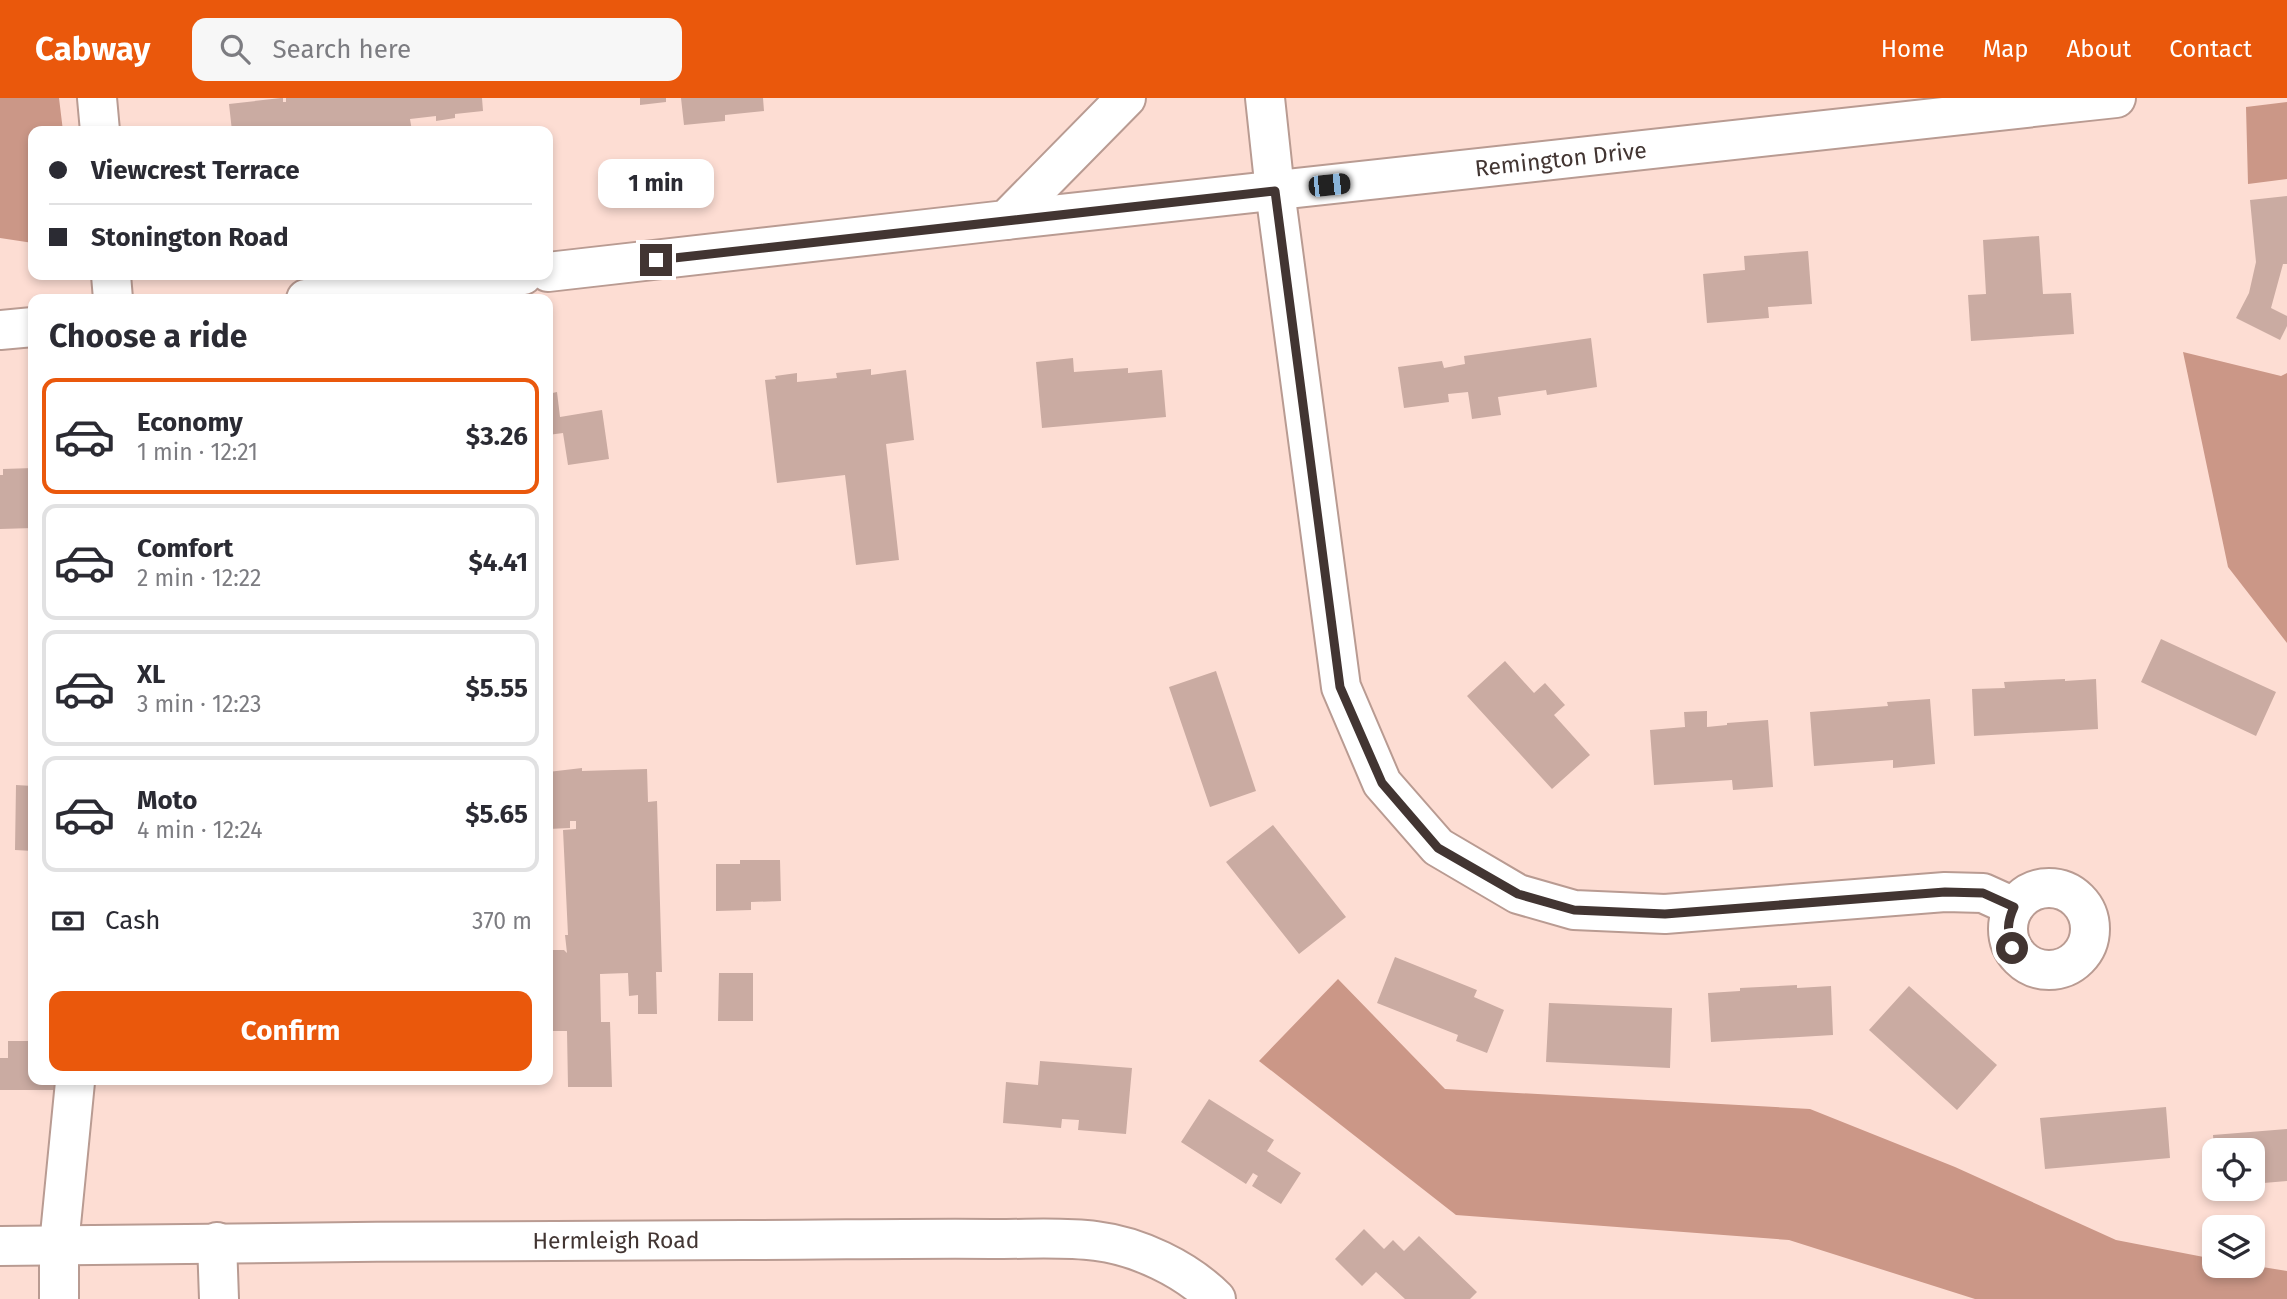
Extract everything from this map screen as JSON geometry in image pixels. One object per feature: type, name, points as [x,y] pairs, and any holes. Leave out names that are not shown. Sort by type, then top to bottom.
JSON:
[{"type":"street","points":[[97,98],[100,126]]},
{"type":"street","points":[[1006,220],[1126,98]]},
{"type":"street","points":[[1265,98],[1340,687],[1382,783],[1438,848],[1518,894],[1574,910],[1665,914],[1945,892],[1983,893],[2014,907]]},
{"type":"street","name":"Remington Drive","points":[[553,271],[2116,98]]},
{"type":"street","points":[[351,294],[478,280]]},
{"type":"street","points":[[0,330],[28,327]]},
{"type":"street","points":[[59,1299],[59,1245],[75,1085]]},
{"type":"street","name":"Hermleigh Road","points":[[0,1246],[218,1242],[934,1238],[1095,1241],[1122,1246],[1152,1257],[1208,1290],[1216,1299]]},
{"type":"street","points":[[218,1242],[219,1299]]},
{"type":"shaded area","points":[[0,98],[59,98],[62,126],[28,126],[28,242],[0,238]]},
{"type":"shaded area","points":[[2287,102],[2287,179],[2248,184],[2246,107]]},
{"type":"shaded area","points":[[2183,352],[2281,376],[2287,373],[2287,643],[2228,567]]},
{"type":"shaded area","points":[[1338,979],[1445,1089],[1810,1109],[1955,1167],[2116,1240],[2202,1257],[2202,1278],[2265,1278],[2265,1267],[2287,1271],[2287,1299],[1975,1299],[1789,1240],[1456,1215],[1259,1061]]},
{"type":"building","points":[[283,98],[283,102],[286,102],[286,98],[482,98],[483,111],[455,114],[455,118],[436,121],[436,116],[410,119],[411,126],[231,126],[229,104]]},
{"type":"building","points":[[640,98],[666,98],[666,102],[640,105]]},
{"type":"building","points":[[681,98],[763,98],[764,111],[725,115],[725,121],[684,125]]},
{"type":"building","points":[[2287,196],[2287,264],[2283,264],[2271,308],[2287,316],[2287,326],[2280,340],[2236,318],[2249,293],[2256,262],[2250,200]]},
{"type":"building","points":[[2039,236],[2043,294],[2071,293],[2074,334],[1971,341],[1968,295],[1986,294],[1983,240]]},
{"type":"building","points":[[1808,251],[1812,304],[1768,307],[1769,318],[1707,323],[1703,274],[1745,270],[1744,256]]},
{"type":"building","points":[[1591,338],[1597,387],[1547,395],[1546,390],[1498,397],[1501,415],[1472,419],[1468,392],[1448,394],[1449,402],[1404,408],[1398,367],[1442,361],[1444,368],[1465,364],[1464,356]]},
{"type":"building","points":[[1073,358],[1074,372],[1128,368],[1128,373],[1162,370],[1166,417],[1042,428],[1036,362]]},
{"type":"building","points":[[871,369],[871,375],[906,370],[914,440],[886,444],[899,560],[856,565],[845,475],[777,483],[765,380],[797,373],[797,382],[837,378],[836,373]]},
{"type":"building","points":[[557,392],[560,417],[602,410],[609,459],[568,465],[563,433],[553,434],[553,393]]},
{"type":"building","points":[[28,468],[28,528],[0,529],[0,475],[3,475],[3,469]]},
{"type":"building","points":[[2161,639],[2276,692],[2256,736],[2141,682]]},
{"type":"building","points":[[1505,661],[1534,693],[1545,683],[1565,705],[1554,715],[1590,755],[1552,789],[1467,696]]},
{"type":"building","points":[[1216,671],[1256,791],[1210,807],[1169,687]]},
{"type":"building","points":[[2096,679],[2098,729],[1974,736],[1972,689],[2005,688],[2004,682]]},
{"type":"building","points":[[1930,699],[1935,764],[1893,768],[1893,760],[1814,766],[1810,712],[1888,706],[1887,702]]},
{"type":"building","points":[[1707,711],[1707,727],[1768,720],[1773,787],[1733,790],[1732,780],[1654,785],[1650,730],[1685,727],[1684,712]]},
{"type":"building","points":[[582,768],[582,771],[647,769],[648,802],[657,801],[662,972],[656,972],[657,1014],[638,1014],[638,995],[629,996],[628,973],[600,974],[601,1022],[610,1022],[612,1087],[568,1087],[567,1031],[553,1031],[553,950],[564,950],[567,953],[565,935],[568,935],[563,830],[576,829],[576,821],[570,821],[570,828],[553,829],[553,771]]},
{"type":"building","points":[[16,785],[28,786],[28,851],[15,850]]},
{"type":"building","points":[[1273,825],[1346,917],[1299,954],[1226,862]]},
{"type":"building","points":[[740,860],[780,860],[781,901],[751,902],[751,910],[716,911],[716,864],[740,864]]},
{"type":"building","points":[[1395,957],[1477,990],[1474,997],[1504,1010],[1487,1053],[1456,1041],[1458,1035],[1377,1003]]},
{"type":"building","points":[[719,973],[753,973],[753,1021],[718,1021]]},
{"type":"building","points":[[1797,985],[1797,988],[1831,986],[1833,1035],[1711,1042],[1708,993],[1740,991],[1740,988]]},
{"type":"building","points":[[1909,986],[1997,1065],[1957,1110],[1869,1030]]},
{"type":"building","points":[[1549,1003],[1672,1008],[1670,1068],[1546,1062]]},
{"type":"building","points":[[8,1041],[28,1041],[28,1085],[54,1085],[54,1090],[0,1090],[0,1058],[8,1058]]},
{"type":"building","points":[[1040,1061],[1132,1068],[1126,1134],[1078,1130],[1079,1120],[1062,1119],[1061,1128],[1003,1123],[1006,1082],[1038,1085]]},
{"type":"building","points":[[1209,1099],[1274,1140],[1267,1151],[1301,1173],[1281,1204],[1252,1186],[1258,1176],[1253,1173],[1246,1184],[1181,1142]]},
{"type":"building","points":[[2166,1107],[2170,1158],[2045,1169],[2040,1118]]},
{"type":"building","points":[[2287,1129],[2287,1181],[2265,1183],[2265,1138],[2213,1138],[2213,1135]]},
{"type":"building","points":[[1364,1229],[1384,1249],[1393,1240],[1404,1251],[1419,1236],[1477,1292],[1470,1299],[1405,1299],[1376,1272],[1362,1286],[1335,1259]]},
{"type":"route","points":[[656,260],[1275,191],[1340,687],[1382,783],[1438,848],[1518,894],[1574,910],[1665,914],[1945,892],[1983,893],[2014,907],[2008,920],[2007,934],[2012,948]]}]
